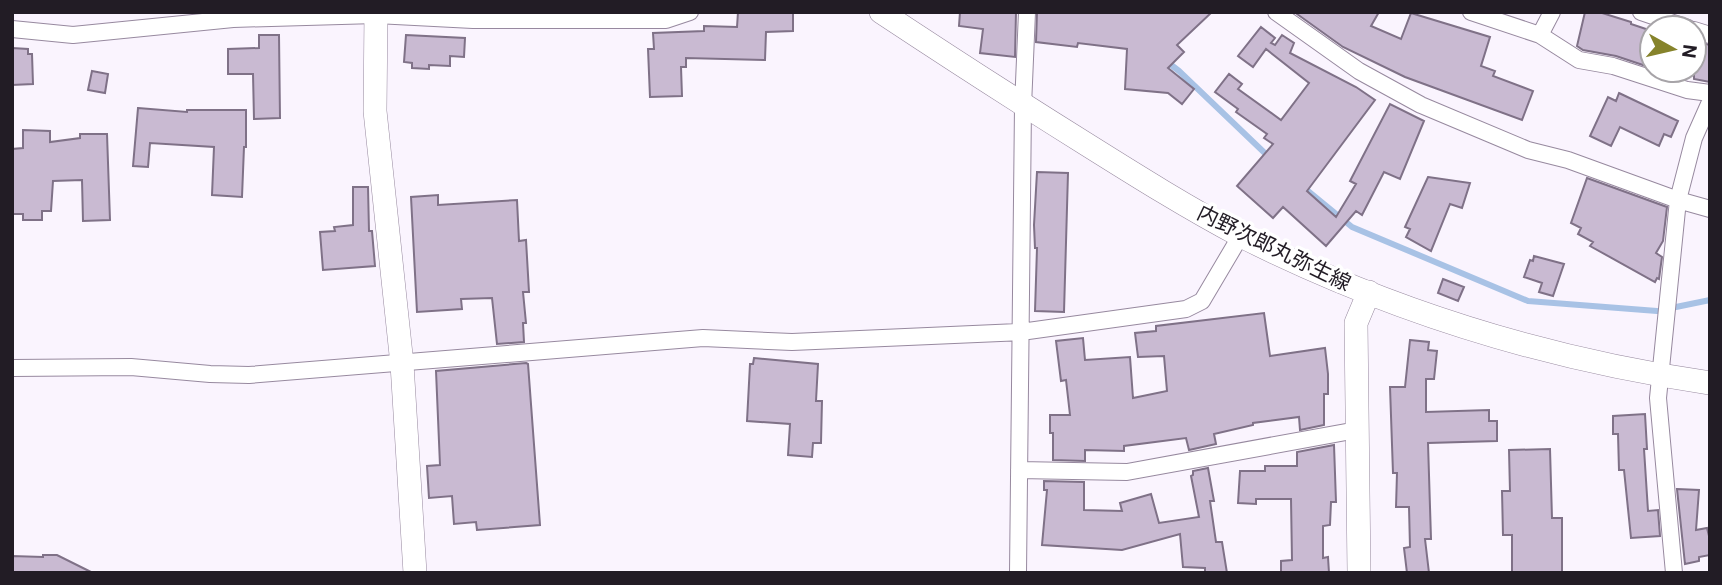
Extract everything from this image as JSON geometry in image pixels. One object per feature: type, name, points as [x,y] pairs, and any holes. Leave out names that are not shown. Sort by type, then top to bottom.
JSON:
[{"type":"main road","name":"内野次郎丸弥生線","points":[[881,12],[1023,106],[1164,193],[1241,235],[1369,292],[1511,342],[1619,369],[1710,383]]},
{"type":"main road","points":[[376,14],[375,111],[402,364],[415,573]]},
{"type":"main road","points":[[1359,573],[1356,323],[1369,292]]},
{"type":"street","points":[[12,29],[74,35],[233,19],[376,14],[473,20],[666,20],[690,12]]},
{"type":"street","points":[[1018,573],[1023,106],[1027,12]]},
{"type":"street","points":[[1276,12],[1359,71],[1421,105],[1528,150],[1568,160],[1710,209]]},
{"type":"street","points":[[1471,12],[1540,35],[1579,60],[1614,66],[1688,90],[1710,93]]},
{"type":"street","points":[[1540,35],[1552,12]]},
{"type":"street","points":[[1674,573],[1658,398],[1678,200],[1694,138],[1710,102]]},
{"type":"street","points":[[12,368],[131,367],[249,375],[703,338],[792,342],[1021,332],[1186,309],[1202,301],[1241,235]]},
{"type":"street","points":[[1018,470],[1127,472],[1357,430]]},
{"type":"building","points":[[738,12],[793,12],[793,31],[766,32],[765,60],[686,58],[686,67],[681,67],[682,96],[650,97],[648,49],[654,49],[653,33],[704,31],[704,26],[737,27]]},
{"type":"building","points":[[960,12],[1016,12],[1015,57],[980,53],[983,29],[959,26]]},
{"type":"building","points":[[1037,12],[1212,12],[1177,45],[1184,52],[1168,68],[1194,89],[1182,104],[1168,93],[1125,89],[1127,49],[1078,43],[1077,47],[1036,42]]},
{"type":"building","points":[[1379,12],[1371,26],[1401,39],[1411,13],[1490,37],[1481,66],[1495,71],[1493,76],[1533,91],[1522,120],[1405,77],[1343,47],[1297,14]]},
{"type":"building","points":[[1585,12],[1599,12],[1638,26],[1638,63],[1583,50],[1577,46]]},
{"type":"building","points":[[1261,27],[1275,38],[1271,43],[1275,45],[1282,35],[1294,43],[1290,53],[1356,87],[1375,100],[1307,191],[1336,217],[1356,184],[1350,181],[1390,104],[1424,121],[1400,179],[1384,172],[1362,215],[1356,211],[1326,246],[1283,207],[1273,218],[1237,186],[1273,144],[1264,138],[1267,134],[1236,112],[1238,109],[1215,92],[1229,74],[1242,84],[1238,89],[1281,120],[1309,83],[1266,49],[1253,67],[1238,56]]},
{"type":"building","points":[[259,35],[279,35],[280,118],[254,119],[253,74],[228,74],[228,49],[259,48]]},
{"type":"building","points":[[406,35],[465,38],[464,57],[450,56],[450,66],[429,65],[429,69],[412,68],[412,63],[404,62]]},
{"type":"building","points":[[1708,44],[1710,45],[1708,82]]},
{"type":"building","points":[[12,48],[28,49],[28,54],[32,54],[33,84],[12,85]]},
{"type":"building","points":[[92,71],[108,74],[105,93],[88,90]]},
{"type":"building","points":[[1619,93],[1678,121],[1671,137],[1664,134],[1659,146],[1620,127],[1611,146],[1590,136],[1608,97],[1616,101]]},
{"type":"building","points":[[138,108],[187,112],[246,110],[242,197],[212,195],[214,147],[150,143],[148,167],[133,166]]},
{"type":"building","points":[[23,130],[50,131],[50,142],[80,138],[80,134],[107,134],[110,220],[83,221],[82,180],[53,181],[51,211],[42,211],[42,220],[23,220],[23,214],[12,214],[12,149],[23,148]]},
{"type":"building","points":[[1037,172],[1068,173],[1064,312],[1035,311],[1037,248],[1034,225]]},
{"type":"building","points":[[1428,177],[1470,183],[1462,208],[1450,204],[1431,251],[1406,237],[1410,229],[1405,227]]},
{"type":"building","points":[[1587,178],[1667,207],[1663,241],[1656,253],[1662,257],[1659,279],[1655,282],[1590,246],[1593,242],[1578,234],[1581,228],[1571,223]]},
{"type":"building","points":[[353,187],[368,187],[369,231],[372,231],[375,266],[323,270],[320,232],[335,231],[334,227],[353,225]]},
{"type":"building","points":[[438,195],[438,205],[517,200],[519,241],[526,240],[529,292],[523,292],[526,323],[523,323],[524,342],[497,344],[492,298],[461,299],[462,309],[417,312],[411,197]]},
{"type":"building","points":[[1534,256],[1564,264],[1553,296],[1539,292],[1542,283],[1524,277]]},
{"type":"building","points":[[1443,279],[1464,287],[1458,301],[1438,293]]},
{"type":"building","points":[[1264,313],[1270,356],[1325,348],[1328,394],[1324,394],[1324,425],[1300,430],[1299,417],[1253,423],[1214,434],[1216,444],[1189,450],[1186,438],[1124,446],[1124,451],[1085,450],[1085,461],[1053,460],[1050,415],[1070,415],[1066,380],[1061,381],[1056,341],[1083,338],[1085,360],[1130,357],[1133,398],[1167,391],[1164,356],[1138,357],[1135,333],[1156,331],[1156,326]]},
{"type":"building","points":[[1410,340],[1429,342],[1428,350],[1437,351],[1434,379],[1426,379],[1426,412],[1489,410],[1489,421],[1497,421],[1497,441],[1428,443],[1431,539],[1425,539],[1429,573],[1407,573],[1404,548],[1410,547],[1409,507],[1396,507],[1397,473],[1393,473],[1390,387],[1405,387]]},
{"type":"building","points":[[754,358],[818,364],[816,401],[822,401],[821,443],[813,443],[812,457],[788,455],[790,424],[747,421],[750,364],[753,364]]},
{"type":"building","points":[[526,363],[540,525],[477,530],[476,522],[454,524],[452,496],[429,498],[427,466],[440,465],[436,371]]},
{"type":"building","points":[[1645,414],[1648,511],[1658,510],[1660,536],[1631,538],[1624,470],[1619,470],[1618,434],[1613,434],[1613,416]]},
{"type":"building","points":[[1334,445],[1336,502],[1331,502],[1330,525],[1323,526],[1323,558],[1328,557],[1329,573],[1281,573],[1281,561],[1292,560],[1291,499],[1256,499],[1256,504],[1238,503],[1240,471],[1265,471],[1265,466],[1297,466],[1297,452]]},
{"type":"building","points":[[1550,449],[1552,518],[1562,518],[1562,573],[1512,573],[1512,535],[1503,535],[1502,491],[1510,491],[1509,450]]},
{"type":"building","points":[[1208,468],[1214,501],[1210,501],[1216,542],[1222,542],[1227,573],[1205,573],[1205,568],[1183,567],[1180,534],[1122,550],[1042,545],[1047,490],[1044,490],[1044,481],[1084,482],[1084,510],[1122,511],[1120,503],[1151,494],[1159,523],[1199,517],[1191,476],[1193,471]]},
{"type":"building","points":[[1677,489],[1699,490],[1696,530],[1707,528],[1710,540],[1710,555],[1685,564]]},
{"type":"building","points":[[57,555],[93,573],[12,573],[12,556]]},
{"type":"waterway","points":[[1166,61],[1270,158]]},
{"type":"waterway","points":[[1302,186],[1352,227],[1528,301],[1657,311]]},
{"type":"waterway","points":[[1676,307],[1710,300]]}]
